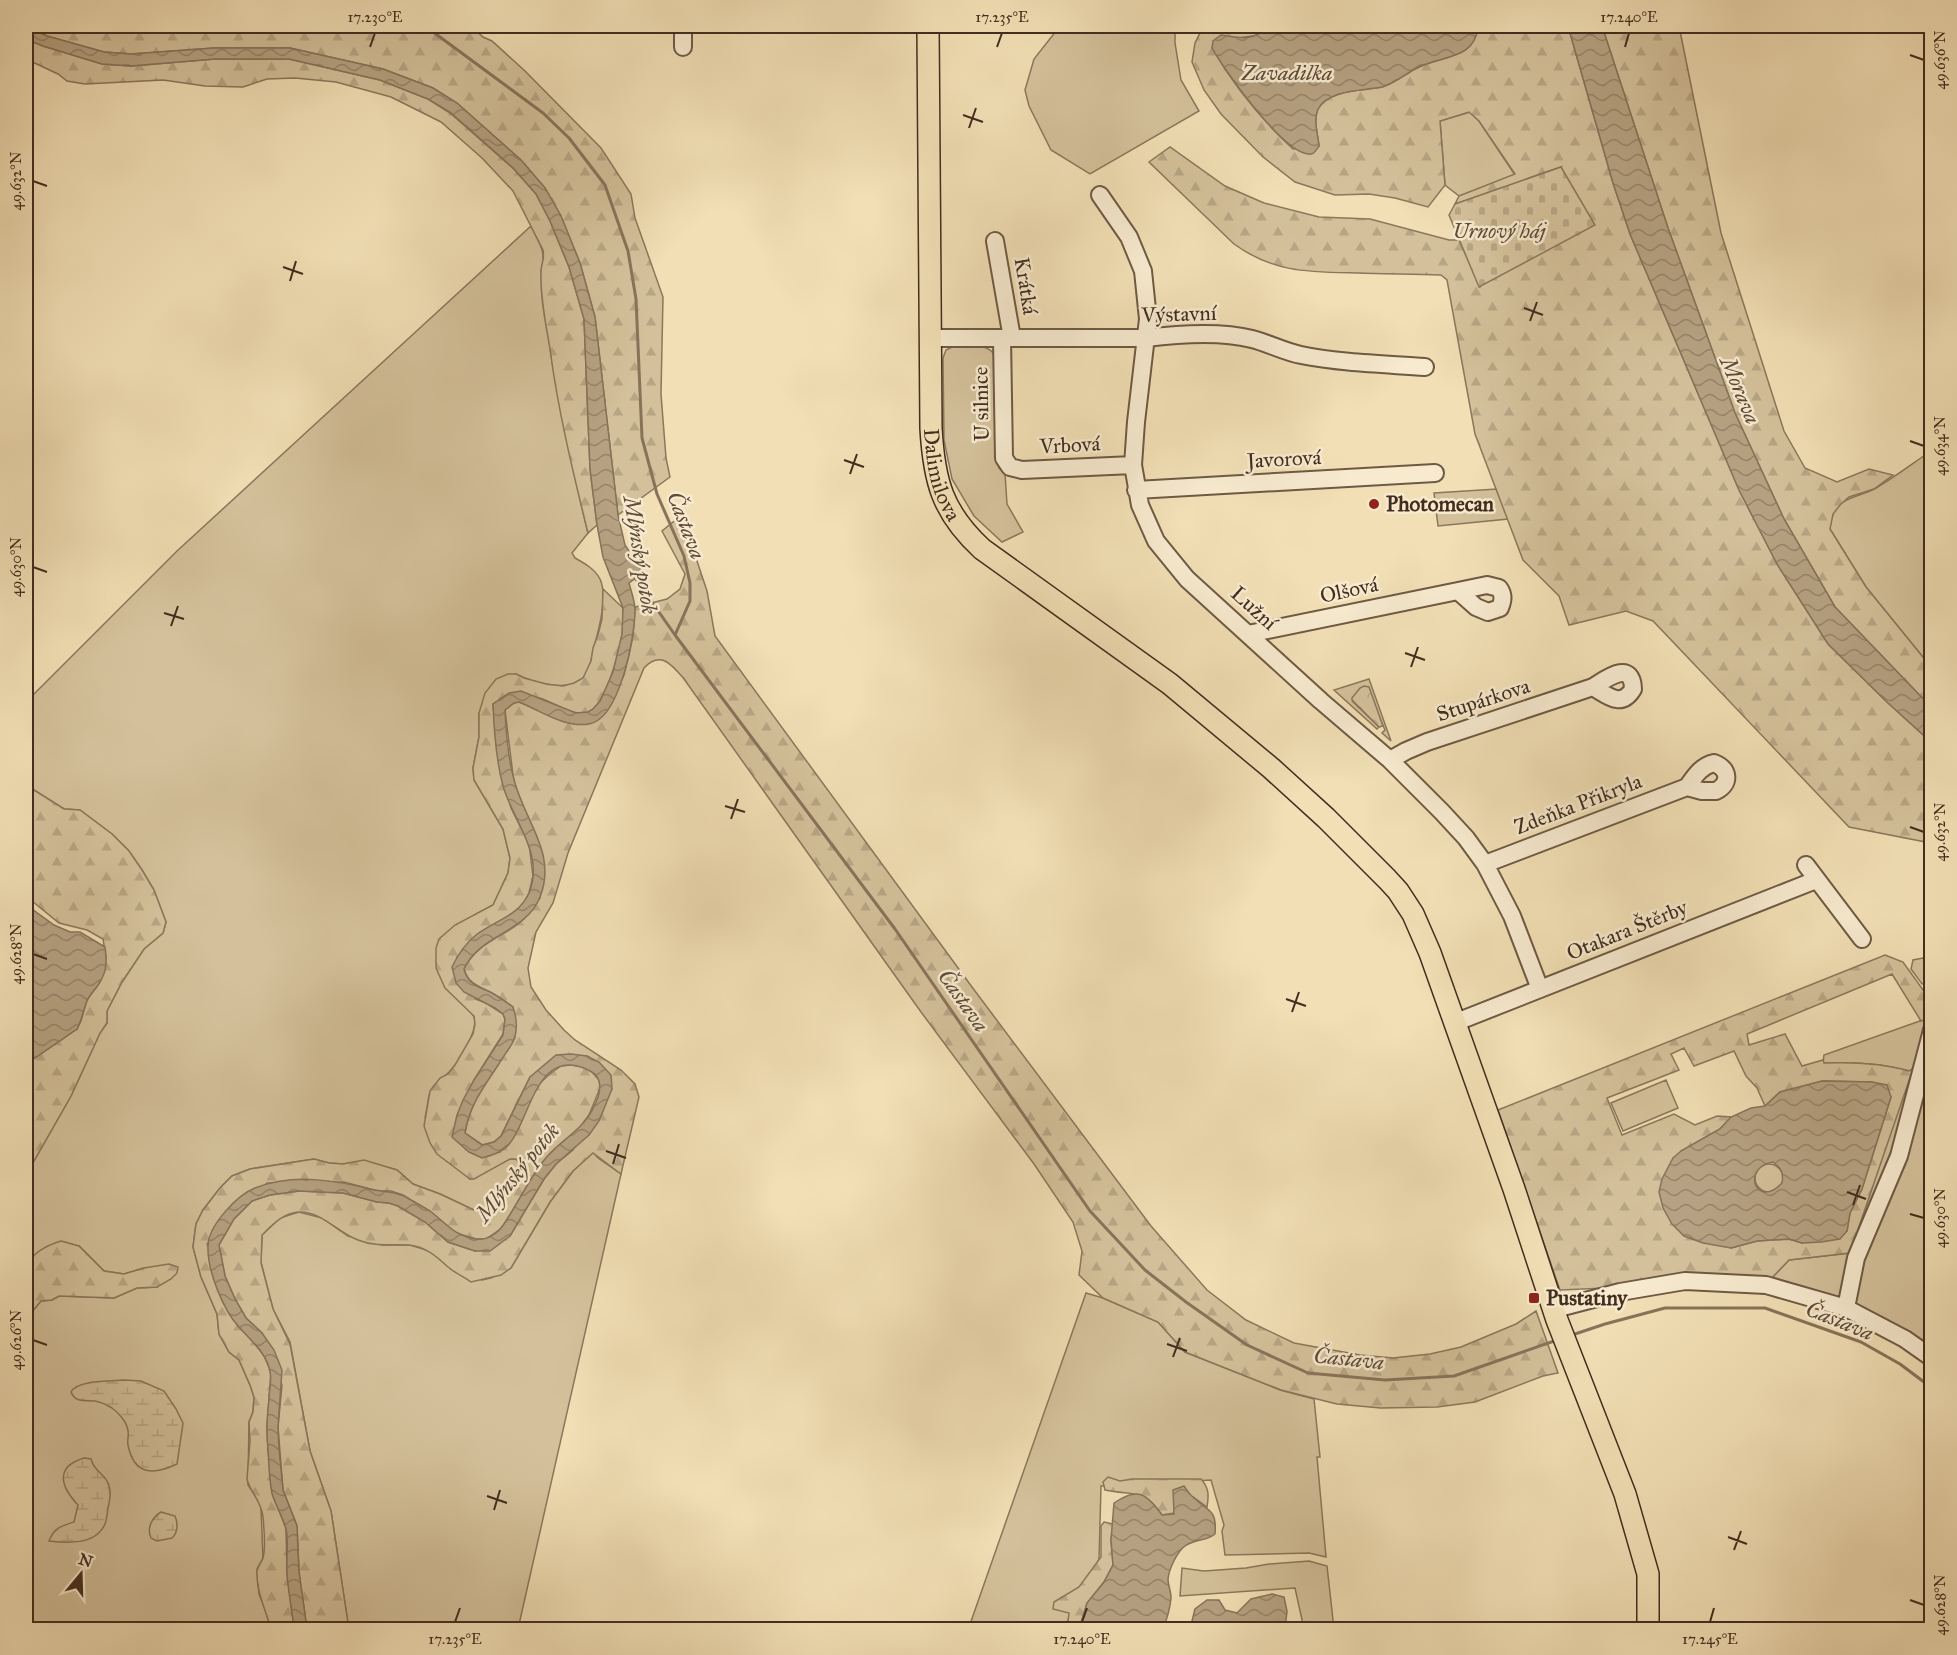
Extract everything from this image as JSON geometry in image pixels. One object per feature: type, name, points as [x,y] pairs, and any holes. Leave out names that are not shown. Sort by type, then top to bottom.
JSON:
[{"type":"main road","name":"Dalimilova","points":[[928,26],[931,428],[935,468],[948,508],[963,530],[982,549],[1170,684],[1271,768],[1339,831],[1398,891],[1413,914],[1424,936],[1556,1315],[1625,1494],[1648,1574],[1648,1629]]},
{"type":"street","points":[[682,26],[682,47]]},
{"type":"street","name":"Lužní","points":[[1100,195],[1129,237],[1143,271],[1148,319],[1133,465],[1140,505],[1156,541],[1187,579],[1321,701],[1390,760],[1466,838],[1485,864],[1512,916],[1540,989]]},
{"type":"street","name":"Krátká","points":[[995,241],[1007,338]]},
{"type":"street","name":"Výstavní","points":[[930,338],[1146,338],[1165,335],[1223,335],[1249,338],[1299,355],[1425,367]]},
{"type":"street","name":"U silnice","points":[[1007,338],[1004,458],[1010,467]]},
{"type":"street","name":"Vrbová","points":[[1010,467],[1022,470],[1133,465]]},
{"type":"street","name":"Javorová","points":[[1136,490],[1435,473]]},
{"type":"street","name":"Olšová","points":[[1248,634],[1458,591]]},
{"type":"street","name":"Stupárkova","points":[[1390,760],[1427,742],[1593,687]]},
{"type":"street","name":"Zdeňka Přikryla","points":[[1485,864],[1687,787]]},
{"type":"street","points":[[1806,865],[1862,939]]},
{"type":"street","name":"Otakara Štěrby","points":[[1454,1023],[1816,880]]},
{"type":"street","points":[[1846,1308],[1856,1258],[1899,1156],[1932,1030]]},
{"type":"street","points":[[1556,1315],[1620,1292],[1685,1281],[1766,1285],[1846,1308],[1905,1339],[1932,1358]]},
{"type":"green space","points":[[26,26],[213,26],[236,32],[241,26],[471,26],[483,37],[492,41],[525,71],[601,148],[631,194],[635,218],[663,297],[661,394],[666,458],[670,477],[618,515],[595,317],[580,263],[561,216],[545,188],[521,160],[457,103],[433,88],[383,69],[290,48],[214,48],[131,54],[104,52],[47,36]]},
{"type":"green space","points":[[1060,26],[1175,26],[1175,43],[1181,80],[1199,111],[1090,174],[1051,150],[1029,106],[1025,90],[1034,59]]},
{"type":"green space","points":[[1212,26],[1269,26],[1257,35],[1236,39],[1212,48],[1249,102],[1293,149],[1319,146],[1316,123],[1318,109],[1323,102],[1338,94],[1382,87],[1428,63],[1456,55],[1471,45],[1476,37],[1478,26],[1568,26],[1630,234],[1739,490],[1777,564],[1828,644],[1931,742],[1931,843],[1849,827],[1653,621],[1626,611],[1569,625],[1559,596],[1523,560],[1475,434],[1447,280],[1441,275],[1308,271],[1263,261],[1234,244],[1149,162],[1170,147],[1225,186],[1264,203],[1319,217],[1370,219],[1449,240],[1459,240],[1480,287],[1561,167],[1455,204],[1459,196],[1515,174],[1479,121],[1469,112],[1440,121],[1445,185],[1428,207],[1369,194],[1335,195],[1295,182],[1263,157],[1221,114],[1204,90],[1192,62],[1195,43],[1202,29]]},
{"type":"green space","points":[[1602,26],[1679,26],[1721,233],[1784,431],[1805,468],[1837,482],[1869,469],[1893,475],[1874,489],[1849,497],[1833,514],[1830,529],[1866,587],[1931,667],[1931,707],[1835,607],[1784,519],[1735,413],[1668,228]]},
{"type":"green space","points":[[26,39],[102,64],[131,66],[215,59],[289,59],[380,80],[428,99],[450,113],[513,168],[536,194],[569,267],[584,319],[590,469],[597,525],[588,533],[571,464],[542,301],[543,250],[513,191],[482,158],[441,122],[391,97],[336,82],[295,78],[267,79],[243,87],[205,86],[163,80],[85,84],[67,81],[58,74],[26,59]]},
{"type":"green space","points":[[1470,112],[1479,121],[1515,175],[1459,196],[1445,185],[1440,121]]},
{"type":"green space","name":"Urnový háj","points":[[1561,167],[1595,225],[1479,287],[1449,215],[1455,204]]},
{"type":"green space","points":[[531,226],[543,252],[541,271],[553,370],[588,533],[572,553],[575,558],[592,569],[600,579],[603,594],[602,613],[589,667],[583,678],[569,685],[550,685],[516,674],[479,713],[479,737],[473,768],[474,780],[503,829],[510,858],[508,873],[493,905],[476,914],[445,987],[474,1017],[474,1030],[458,1060],[431,1090],[425,1117],[463,1173],[470,1179],[510,1159],[516,1159],[520,1167],[494,1205],[483,1212],[413,1184],[397,1170],[364,1161],[343,1164],[314,1159],[250,1169],[232,1176],[203,1210],[196,1224],[193,1247],[201,1277],[217,1314],[219,1334],[229,1352],[239,1360],[254,1397],[253,1412],[249,1422],[248,1485],[258,1499],[261,1508],[263,1558],[257,1569],[259,1594],[271,1629],[26,1629],[26,1395],[32,1375],[26,1348],[26,1319],[41,1301],[52,1300],[59,1296],[114,1298],[137,1288],[157,1287],[144,1268],[124,1274],[104,1271],[79,1246],[26,1268],[26,1175],[71,1096],[100,1033],[107,1023],[107,1011],[122,982],[144,949],[163,933],[166,922],[154,890],[142,870],[129,851],[112,834],[80,810],[64,809],[26,785],[26,702],[177,551]]},
{"type":"green space","points":[[954,346],[982,346],[995,355],[997,461],[999,468],[1005,473],[1007,504],[1023,532],[1002,542],[974,516],[952,479],[944,440],[943,358],[946,350]]},
{"type":"green space","points":[[1931,451],[1931,667],[1866,587],[1830,529],[1835,510],[1840,504],[1876,488]]},
{"type":"green space","points":[[1497,489],[1508,519],[1438,526],[1434,493]]},
{"type":"green space","points":[[677,519],[697,561],[707,591],[715,636],[972,987],[1151,1226],[1207,1290],[1246,1320],[1294,1343],[1360,1355],[1393,1358],[1430,1354],[1461,1347],[1516,1324],[1536,1311],[1558,1373],[1543,1376],[1475,1402],[1437,1407],[1381,1408],[1337,1404],[1281,1390],[1185,1352],[1158,1322],[1103,1298],[1079,1275],[1082,1251],[1073,1222],[1034,1164],[921,1012],[684,679],[671,665],[656,660],[644,668],[568,853],[553,903],[536,932],[528,968],[531,987],[546,1010],[564,1030],[575,1040],[621,1070],[635,1084],[639,1097],[621,1174],[593,1153],[573,1171],[550,1202],[511,1268],[501,1275],[471,1282],[421,1248],[364,1242],[309,1213],[295,1212],[284,1216],[262,1235],[261,1263],[273,1309],[290,1344],[310,1451],[331,1511],[348,1623],[352,1629],[307,1629],[299,1572],[297,1526],[283,1490],[278,1427],[282,1385],[262,1333],[246,1318],[235,1299],[225,1276],[219,1245],[234,1219],[252,1201],[270,1195],[299,1191],[343,1193],[398,1206],[425,1222],[448,1242],[475,1251],[510,1236],[544,1179],[556,1164],[573,1150],[612,1089],[587,1056],[530,1077],[501,1136],[494,1142],[483,1145],[465,1133],[473,1105],[483,1086],[515,1038],[513,1007],[471,981],[464,969],[486,944],[518,924],[540,898],[522,803],[514,783],[505,710],[519,702],[574,724],[610,706],[624,675],[633,636],[635,607],[667,599],[680,589],[685,574],[662,531]]},
{"type":"green space","points":[[603,589],[623,608],[622,633],[610,679],[593,709],[586,713],[572,712],[534,697],[493,704],[498,758],[511,808],[529,844],[533,876],[529,893],[522,906],[496,923],[457,957],[475,999],[503,1014],[505,1019],[503,1034],[474,1080],[453,1137],[500,1152],[539,1084],[561,1066],[584,1067],[599,1080],[600,1088],[589,1115],[580,1127],[548,1156],[535,1173],[502,1228],[486,1239],[476,1239],[453,1232],[403,1195],[391,1191],[378,1191],[344,1182],[267,1183],[207,1244],[237,1325],[264,1356],[271,1372],[267,1427],[268,1449],[272,1493],[286,1528],[287,1573],[294,1629],[271,1629],[257,1579],[257,1571],[264,1549],[263,1517],[260,1505],[247,1479],[249,1422],[253,1412],[254,1397],[239,1360],[229,1352],[219,1334],[217,1314],[201,1277],[193,1247],[196,1224],[203,1210],[220,1188],[232,1176],[250,1169],[314,1159],[343,1164],[364,1160],[397,1170],[413,1184],[483,1212],[494,1205],[520,1167],[516,1159],[510,1159],[470,1179],[437,1154],[430,1143],[424,1126],[430,1091],[440,1078],[448,1074],[455,1065],[473,1034],[475,1024],[474,1016],[445,988],[436,968],[436,948],[439,939],[455,925],[493,905],[508,873],[510,858],[503,829],[474,780],[473,768],[479,737],[479,713],[485,693],[496,679],[508,674],[563,686],[583,678],[591,661],[602,619]]},
{"type":"green space","points":[[1369,679],[1391,741],[1382,733],[1385,730],[1381,721],[1352,701],[1379,727],[1377,729],[1334,690]]},
{"type":"green space","points":[[1364,686],[1369,687],[1383,726],[1379,727],[1352,700]]},
{"type":"green space","points":[[26,785],[64,809],[80,810],[112,834],[129,851],[142,870],[154,890],[166,922],[163,933],[144,949],[122,982],[107,1011],[107,1023],[100,1033],[71,1096],[26,1175],[26,1064],[77,1029],[87,1000],[100,982],[106,958],[103,939],[87,930],[59,923],[32,901],[32,884],[26,879]]},
{"type":"green space","points":[[1885,955],[1903,962],[1931,1001],[1931,1017],[1921,1021],[1892,974],[1747,1034],[1749,1045],[1785,1034],[1802,1066],[1823,1060],[1824,1063],[1867,1064],[1909,1071],[1913,1069],[1850,1253],[1789,1260],[1769,1281],[1560,1290],[1498,1110]],"holes":[[[1684,1048],[1694,1066],[1734,1051],[1746,1076],[1757,1088],[1765,1106],[1780,1092],[1823,1081],[1872,1082],[1891,1097],[1862,1189],[1850,1213],[1847,1231],[1802,1243],[1789,1239],[1757,1241],[1731,1248],[1681,1151],[1720,1129],[1731,1117],[1717,1116],[1695,1125],[1674,1114],[1622,1135],[1607,1098],[1679,1070],[1671,1054]]]},
{"type":"green space","points":[[1923,958],[1931,965],[1932,982],[1922,984],[1911,969],[1913,960]]},
{"type":"green space","points":[[1931,1017],[1931,1355],[1769,1281],[1789,1260],[1850,1253],[1912,1069],[1909,1071],[1888,1066],[1823,1063],[1824,1055]]},
{"type":"green space","points":[[1666,1080],[1678,1108],[1623,1131],[1611,1103]]},
{"type":"green space","points":[[593,1152],[621,1174],[518,1629],[421,1630],[348,1623],[331,1511],[310,1451],[290,1342],[273,1309],[261,1262],[262,1235],[280,1218],[299,1212],[322,1218],[348,1236],[382,1245],[410,1245],[433,1252],[450,1268],[482,1280],[491,1278],[511,1268],[550,1202],[573,1171]]},
{"type":"green space","points":[[1769,1164],[1779,1168],[1783,1178],[1779,1188],[1769,1192],[1759,1188],[1755,1178],[1759,1168]]},
{"type":"green space","points":[[61,1241],[79,1246],[104,1271],[124,1274],[169,1264],[178,1267],[177,1273],[157,1287],[137,1288],[114,1298],[59,1296],[52,1300],[41,1301],[26,1319],[25,1280],[29,1261],[36,1253]]},
{"type":"green space","points":[[1086,1293],[1158,1322],[1185,1352],[1280,1390],[1314,1399],[1326,1557],[1309,1553],[1225,1555],[1222,1531],[1224,1525],[1211,1480],[1101,1486],[1099,1559],[1065,1629],[968,1630]]},
{"type":"green space","points":[[141,1381],[164,1391],[176,1409],[183,1423],[177,1464],[153,1471],[140,1468],[131,1455],[127,1428],[120,1415],[102,1403],[75,1398],[71,1392],[74,1388],[87,1383]]},
{"type":"green space","points":[[84,1458],[91,1459],[109,1484],[110,1498],[105,1524],[100,1532],[87,1540],[49,1541],[58,1528],[74,1522],[78,1505],[68,1491],[63,1478],[68,1467]]},
{"type":"green space","points":[[1108,1477],[1120,1481],[1201,1479],[1208,1492],[1207,1507],[1193,1497],[1174,1513],[1162,1515],[1156,1506],[1144,1497],[1105,1490],[1103,1482]]},
{"type":"green space","points":[[161,1512],[175,1516],[177,1528],[172,1538],[157,1541],[151,1538],[149,1530],[155,1517]]},
{"type":"green space","points":[[1104,1522],[1113,1524],[1111,1540],[1113,1565],[1104,1582],[1087,1603],[1079,1629],[1067,1629],[1069,1613],[1053,1609],[1054,1602],[1079,1587],[1101,1557],[1101,1526]]},
{"type":"green space","points":[[1309,1561],[1327,1566],[1334,1629],[1304,1629],[1295,1588],[1180,1596],[1182,1568],[1204,1571]]},
{"type":"water","name":"Zavadilka","points":[[1269,26],[1478,26],[1476,37],[1471,45],[1456,55],[1428,63],[1382,87],[1338,94],[1323,102],[1316,118],[1319,146],[1311,154],[1298,150],[1270,126],[1229,74],[1212,48],[1213,41],[1221,35],[1252,37]]},
{"type":"water","points":[[1568,26],[1602,26],[1668,228],[1735,413],[1784,519],[1835,607],[1931,707],[1931,742],[1828,644],[1777,564],[1739,490],[1630,234]]},
{"type":"water","points":[[26,27],[47,36],[104,52],[131,54],[214,48],[290,48],[383,69],[433,88],[457,103],[521,160],[545,188],[561,216],[580,263],[595,317],[618,515],[625,545],[643,573],[629,583],[635,610],[629,656],[617,693],[600,719],[589,724],[571,724],[519,702],[505,710],[513,774],[520,798],[538,839],[545,867],[544,881],[540,897],[524,919],[481,948],[471,957],[464,969],[468,979],[475,985],[513,1007],[516,1018],[512,1044],[475,1103],[465,1133],[482,1145],[494,1142],[501,1136],[530,1077],[556,1055],[587,1056],[599,1062],[611,1075],[612,1089],[599,1121],[589,1135],[556,1164],[544,1179],[510,1236],[490,1251],[475,1251],[448,1242],[425,1222],[389,1203],[343,1193],[299,1191],[270,1195],[252,1201],[234,1219],[219,1245],[225,1276],[235,1299],[246,1318],[262,1333],[274,1350],[282,1370],[278,1427],[283,1490],[297,1526],[299,1572],[307,1629],[294,1628],[287,1568],[286,1529],[271,1488],[267,1436],[270,1372],[266,1359],[227,1311],[210,1266],[209,1238],[218,1221],[240,1197],[269,1183],[299,1179],[344,1183],[398,1194],[430,1211],[462,1235],[476,1239],[488,1238],[504,1224],[545,1159],[587,1118],[598,1097],[599,1080],[595,1074],[571,1065],[557,1067],[537,1088],[517,1132],[501,1151],[482,1158],[469,1152],[452,1137],[463,1100],[503,1035],[505,1019],[503,1014],[495,1008],[464,992],[456,983],[452,967],[462,949],[472,938],[513,913],[525,901],[533,879],[533,865],[526,838],[503,786],[496,745],[493,704],[509,693],[521,691],[576,713],[588,712],[600,701],[613,672],[622,634],[623,608],[603,557],[590,469],[584,319],[569,267],[536,194],[513,168],[450,112],[428,99],[380,80],[289,59],[215,59],[131,66],[102,64],[26,39]]},
{"type":"water","points":[[26,902],[54,925],[70,932],[80,932],[105,947],[106,962],[103,976],[88,999],[77,1029],[26,1064]]},
{"type":"water","points":[[1822,1081],[1872,1082],[1887,1085],[1891,1097],[1862,1189],[1850,1213],[1847,1231],[1840,1239],[1821,1242],[1802,1243],[1789,1239],[1757,1241],[1731,1248],[1703,1243],[1684,1236],[1672,1224],[1663,1208],[1659,1192],[1662,1179],[1673,1158],[1720,1129],[1731,1117],[1751,1108],[1765,1106],[1780,1092]],"holes":[[[1773,1162],[1780,1169],[1783,1176],[1782,1183],[1772,1190],[1762,1191],[1756,1186],[1756,1173],[1765,1165]]]},
{"type":"water","points":[[1184,1486],[1213,1515],[1215,1534],[1189,1544],[1176,1556],[1169,1575],[1171,1598],[1163,1629],[1079,1629],[1087,1603],[1104,1582],[1113,1565],[1111,1540],[1114,1503],[1136,1494],[1146,1497],[1162,1515],[1174,1514],[1173,1490]]},
{"type":"water","points":[[1272,1594],[1284,1597],[1287,1611],[1285,1629],[1190,1629],[1195,1609],[1207,1600],[1219,1600],[1225,1610],[1237,1613],[1251,1599]]},
{"type":"waterway","name":"Častava","points":[[425,26],[543,113],[569,138],[605,185],[628,251],[636,299],[642,438],[657,494],[684,556],[690,583],[690,601],[675,635]]},
{"type":"waterway","name":"Častava","points":[[633,575],[675,635],[895,929],[1090,1211],[1145,1270],[1247,1345],[1308,1373],[1385,1380],[1454,1376],[1557,1340]]},
{"type":"waterway","name":"Častava","points":[[1572,1335],[1665,1308],[1765,1308],[1861,1342],[1900,1364],[1932,1388]]},
{"type":"place","name":"Photomecan","points":[[1374,504]]},
{"type":"place","name":"Pustatiny","points":[[1534,1298]]},
{"type":"water label","name":"Morava","points":[[1741,390]]},
{"type":"water label","name":"Mlýnský potok","points":[[641,555]]},
{"type":"water label","name":"Mlýnský potok","points":[[517,1172]]}]
